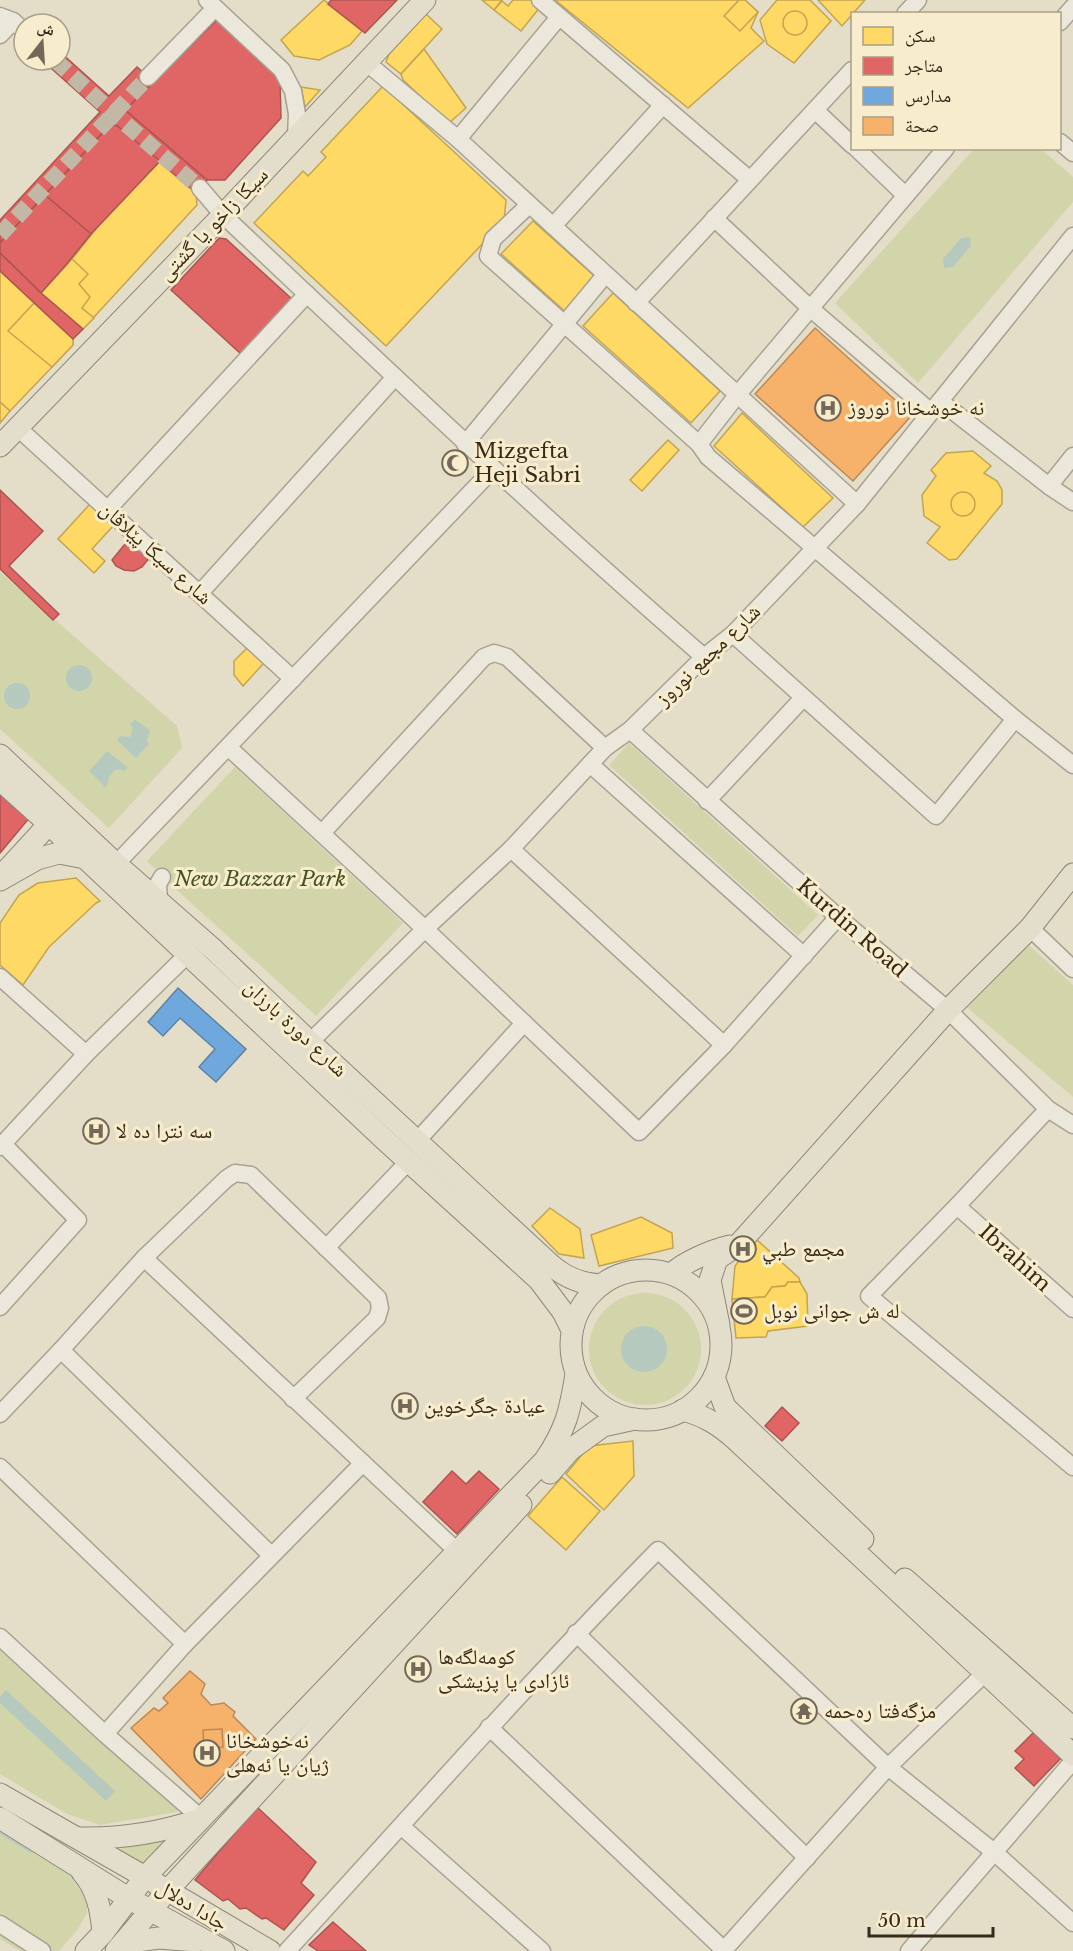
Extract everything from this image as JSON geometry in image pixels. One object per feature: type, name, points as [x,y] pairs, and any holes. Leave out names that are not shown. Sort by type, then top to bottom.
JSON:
[{"type":"main road","name":"سیکا زاخو یا گشتى","points":[[0,446],[425,0]]},
{"type":"main road","name":"شارع دورة بارزان","points":[[0,755],[116,864],[214,950],[310,1042],[560,1272],[579,1282],[601,1285]]},
{"type":"main road","name":"شارع دورة بارزان","points":[[0,780],[408,1162],[539,1280],[563,1312],[572,1330]]},
{"type":"main road","points":[[0,878],[49,824]]},
{"type":"main road","points":[[0,878],[37,859],[59,853],[85,858]]},
{"type":"main road","points":[[120,1947],[168,1890],[570,1450],[603,1426],[636,1419],[660,1418],[683,1410],[701,1396],[714,1377],[720,1360],[719,1325],[710,1280],[717,1259],[739,1244],[948,1010],[1030,928],[1073,874]]},
{"type":"main road","points":[[672,1274],[678,1268],[711,1250],[739,1244]]},
{"type":"main road","points":[[636,1419],[616,1414],[599,1404],[585,1390],[576,1374],[571,1357],[572,1330],[580,1308],[588,1297],[601,1285],[618,1275],[636,1270],[654,1270],[672,1274],[688,1282],[702,1294],[712,1308],[719,1325]]},
{"type":"main road","points":[[95,1940],[145,1877],[545,1460],[559,1439],[566,1423],[576,1374]]},
{"type":"main road","points":[[714,1377],[725,1407],[902,1576],[1073,1728]]},
{"type":"main road","points":[[683,1410],[717,1423],[1073,1755]]},
{"type":"main road","name":"جادا دەلال","points":[[0,1794],[270,1951]]},
{"type":"main road","points":[[0,1818],[149,1911],[218,1948]]},
{"type":"main road","points":[[75,1838],[139,1835],[202,1819]]},
{"type":"main road","points":[[76,1864],[93,1889],[99,1903],[95,1940]]},
{"type":"main road","points":[[120,1947],[159,1938],[194,1940],[218,1948]]},
{"type":"street","points":[[540,0],[749,179]]},
{"type":"street","points":[[148,77],[211,4],[282,70],[293,91],[297,114],[296,137]]},
{"type":"street","points":[[1061,20],[1073,7]]},
{"type":"street","points":[[458,139],[559,17]]},
{"type":"street","points":[[0,35],[12,22]]},
{"type":"street","points":[[367,63],[458,139],[856,504]]},
{"type":"street","points":[[636,303],[851,71]]},
{"type":"street","points":[[553,226],[663,105]]},
{"type":"street","points":[[815,110],[851,144]]},
{"type":"street","points":[[1061,144],[1073,153]]},
{"type":"street","points":[[858,150],[905,195]]},
{"type":"street","points":[[699,444],[738,394],[944,150]]},
{"type":"street","points":[[200,188],[222,215],[465,444],[704,657]]},
{"type":"street","points":[[529,205],[493,239],[488,256],[699,444],[708,457],[1015,719],[1073,765]]},
{"type":"street","points":[[714,218],[810,308],[936,407],[1073,502]]},
{"type":"street","name":"شارع مجمع نوروز","points":[[310,1042],[425,929],[511,849],[605,748],[630,730],[704,657],[733,634],[856,504],[1073,236]]},
{"type":"street","points":[[465,444],[605,275]]},
{"type":"street","points":[[108,509],[307,294]]},
{"type":"street","points":[[200,593],[395,377]]},
{"type":"street","name":"شارع سيكا پێلاڤان","points":[[18,428],[293,679]]},
{"type":"street","points":[[1049,486],[1073,456]]},
{"type":"street","points":[[116,864],[493,469]]},
{"type":"street","points":[[733,634],[936,816],[1015,719]]},
{"type":"street","points":[[322,834],[484,657],[494,653],[507,657],[605,748]]},
{"type":"street","points":[[707,801],[803,698]]},
{"type":"street","name":"Kurdin Road","points":[[630,730],[707,801],[948,1010],[1048,1109],[1073,1125]]},
{"type":"street","points":[[228,747],[425,929],[639,1132],[724,1045],[838,916]]},
{"type":"street","points":[[590,764],[804,956]]},
{"type":"street","points":[[511,849],[724,1045]]},
{"type":"street","points":[[159,902],[158,884],[162,877]]},
{"type":"street","points":[[1030,928],[1073,969]]},
{"type":"street","points":[[0,1307],[78,1220],[1,1146],[86,1054],[187,956]]},
{"type":"street","points":[[0,978],[86,1054]]},
{"type":"street","points":[[417,1141],[524,1023]]},
{"type":"street","points":[[1048,1109],[869,1296],[1073,1467]]},
{"type":"street","points":[[326,1248],[408,1162]]},
{"type":"street","points":[[0,1414],[144,1258],[235,1173],[251,1175],[378,1298],[380,1308],[377,1318],[369,1328],[293,1399]]},
{"type":"street","name":"Ibrahim","points":[[957,1206],[1073,1309]]},
{"type":"street","points":[[144,1258],[457,1551]]},
{"type":"street","points":[[61,1350],[271,1555]]},
{"type":"street","points":[[105,1734],[185,1644],[363,1463]]},
{"type":"street","points":[[0,1467],[185,1644]]},
{"type":"street","points":[[287,1951],[489,1727],[658,1550],[888,1767],[994,1852],[1073,1923]]},
{"type":"street","points":[[576,1634],[807,1858]]},
{"type":"street","points":[[0,1637],[202,1819]]},
{"type":"street","points":[[489,1727],[723,1950],[888,1767],[985,1673]]},
{"type":"street","points":[[909,1951],[1073,1761]]},
{"type":"street","points":[[401,1826],[542,1951]]},
{"type":"street","points":[[0,1924],[42,1951]]},
{"type":"green space","points":[[973,150],[1042,150],[1073,177],[1073,202],[918,383],[835,303]]},
{"type":"green space","points":[[0,572],[177,726],[182,748],[109,828],[0,729]]},
{"type":"green space","points":[[629,743],[818,915],[798,936],[609,765]]},
{"type":"green space","name":"New Bazzar Park","points":[[235,767],[403,923],[316,1016],[147,861]]},
{"type":"green space","points":[[1023,940],[1073,985],[1073,1097],[963,1004]]},
{"type":"green space","points":[[645,1293],[667,1297],[685,1309],[697,1327],[701,1349],[697,1371],[685,1389],[667,1401],[645,1405],[623,1401],[605,1389],[593,1371],[589,1349],[593,1327],[605,1309],[623,1297]]},
{"type":"green space","points":[[0,1642],[178,1804],[177,1812],[100,1825],[67,1814],[0,1774]]},
{"type":"green space","points":[[0,1828],[79,1876],[87,1896],[87,1913],[77,1930],[59,1951],[20,1951],[0,1939]]},
{"type":"green space","points":[[173,1835],[144,1868],[112,1851]]},
{"type":"shaded area","points":[[970,237],[971,246],[953,267],[944,268],[943,259],[961,238]]},
{"type":"shaded area","points":[[79,665],[88,669],[92,678],[88,687],[79,691],[70,687],[66,678],[70,669]]},
{"type":"shaded area","points":[[17,683],[26,687],[30,696],[26,705],[17,709],[8,705],[4,696],[8,687]]},
{"type":"shaded area","points":[[135,720],[150,730],[147,740],[149,744],[136,758],[117,740],[120,736],[130,737],[133,728],[130,724]]},
{"type":"shaded area","points":[[107,751],[127,767],[125,771],[118,769],[112,772],[106,788],[89,771]]},
{"type":"shaded area","points":[[644,1326],[660,1333],[667,1349],[660,1365],[644,1372],[628,1365],[621,1349],[628,1333]]},
{"type":"shaded area","points":[[6,1690],[115,1791],[106,1801],[0,1703],[0,1697]]},
{"type":"building: سكن","points":[[324,0],[362,31],[350,45],[319,60],[294,56],[281,40]]},
{"type":"building: سكن","points":[[482,0],[502,0],[494,10]]},
{"type":"building: سكن","points":[[513,0],[532,0],[540,7],[521,31],[494,10],[502,1],[508,6]]},
{"type":"building: سكن","points":[[555,0],[745,0],[758,12],[751,28],[764,41],[688,108]]},
{"type":"building: سكن","points":[[739,0],[745,0],[758,12],[740,31],[724,16]]},
{"type":"building: سكن","points":[[777,0],[810,0],[831,21],[794,63],[767,44],[760,20]]},
{"type":"building: سكن","points":[[818,0],[865,0],[854,12],[851,12],[851,16],[842,26]]},
{"type":"building: سكن","points":[[795,11],[804,14],[807,23],[804,32],[795,35],[786,32],[783,23],[786,14]]},
{"type":"building: سكن","points":[[426,14],[442,29],[401,74],[386,62],[389,54]]},
{"type":"building: سكن","points":[[424,49],[466,108],[449,123],[403,80],[401,74]]},
{"type":"building: سكن","points":[[383,86],[506,200],[504,221],[386,346],[254,223],[303,171],[308,176],[326,157],[321,152]]},
{"type":"building: سكن","points":[[301,87],[320,90],[305,107]]},
{"type":"building: سكن","points":[[278,100],[279,120],[259,121],[258,101]]},
{"type":"building: سكن","points":[[229,110],[244,125],[227,140],[214,127]]},
{"type":"building: سكن","points":[[176,125],[193,138],[179,156],[163,142]]},
{"type":"building: سكن","points":[[160,161],[196,193],[197,205],[83,329],[41,293],[99,225]]},
{"type":"building: سكن","points":[[88,168],[105,183],[82,210],[77,205],[81,201],[69,190]]},
{"type":"building: سكن","points":[[82,210],[99,225],[91,234],[75,220]]},
{"type":"building: سكن","points":[[533,221],[600,281],[569,315],[501,254]]},
{"type":"building: سكن","points":[[19,241],[45,266],[54,256],[65,266],[41,293],[0,253],[1,242],[12,251]]},
{"type":"building: سكن","points":[[72,259],[88,274],[79,284],[90,297],[82,308],[94,318],[83,329],[41,293]]},
{"type":"building: سكن","points":[[0,271],[73,339],[73,345],[10,411],[0,402]]},
{"type":"building: سكن","points":[[613,293],[720,391],[691,423],[583,326]]},
{"type":"building: سكن","points":[[236,301],[266,327],[241,354],[229,343],[241,332],[230,323],[237,316],[229,309]]},
{"type":"building: سكن","points":[[34,303],[73,339],[73,345],[52,367],[8,331]]},
{"type":"building: سكن","points":[[0,402],[10,411],[0,423]]},
{"type":"building: سكن","points":[[742,413],[833,498],[803,527],[714,446]]},
{"type":"building: سكن","points":[[668,440],[679,450],[642,491],[630,480]]},
{"type":"building: سكن","points":[[973,451],[991,466],[984,473],[997,481],[1002,490],[1002,504],[957,559],[949,560],[927,543],[940,527],[924,516],[922,495],[936,476],[931,470],[946,453]]},
{"type":"building: سكن","points":[[958,492],[968,492],[975,499],[975,509],[968,516],[958,516],[951,509],[951,499]]},
{"type":"building: سكن","points":[[90,504],[114,525],[92,549],[105,561],[94,573],[58,539]]},
{"type":"building: سكن","points":[[248,647],[264,663],[243,686],[234,675],[234,661]]},
{"type":"building: سكن","points":[[76,878],[100,901],[49,947],[23,985],[0,965],[0,923],[19,895],[38,883]]},
{"type":"building: سكن","points":[[550,1208],[580,1229],[584,1258],[559,1254],[532,1226]]},
{"type":"building: سكن","points":[[641,1217],[672,1233],[673,1248],[599,1266],[591,1235]]},
{"type":"building: سكن","points":[[756,1239],[799,1278],[800,1282],[788,1282],[785,1286],[772,1287],[765,1297],[732,1299],[735,1266]]},
{"type":"building: سكن","points":[[788,1282],[800,1282],[807,1294],[808,1326],[768,1331],[766,1337],[736,1338],[732,1299],[765,1297],[772,1287],[785,1286]]},
{"type":"building: سكن","points":[[633,1441],[634,1476],[604,1510],[566,1474],[589,1446]]},
{"type":"building: سكن","points":[[562,1477],[600,1511],[566,1550],[528,1516]]},
{"type":"building: متاجر","points":[[331,0],[397,0],[365,33],[328,4]]},
{"type":"building: متاجر","points":[[217,20],[280,80],[281,118],[225,180],[207,180],[125,110]]},
{"type":"building: متاجر","points":[[72,63],[109,96],[137,67],[154,82],[125,110],[207,180],[196,193],[116,125],[109,126],[0,243],[0,220],[100,112],[55,72],[72,72]]},
{"type":"building: متاجر","points":[[116,125],[160,161],[91,234],[45,195],[109,126]]},
{"type":"building: متاجر","points":[[45,195],[91,234],[41,293],[0,253],[0,243]]},
{"type":"building: متاجر","points":[[219,238],[226,239],[292,299],[241,354],[171,290]]},
{"type":"building: متاجر","points":[[0,253],[41,293],[83,329],[73,339],[0,271]]},
{"type":"building: متاجر","points":[[0,490],[43,531],[9,566],[59,614],[53,620],[0,569]]},
{"type":"building: متاجر","points":[[129,539],[150,557],[142,567],[134,571],[116,566],[112,560]]},
{"type":"building: متاجر","points":[[0,785],[30,817],[0,853]]},
{"type":"building: متاجر","points":[[782,1407],[799,1423],[782,1441],[765,1426]]},
{"type":"building: متاجر","points":[[452,1471],[466,1484],[479,1471],[499,1489],[457,1534],[423,1502]]},
{"type":"building: متاجر","points":[[1035,1731],[1062,1757],[1034,1786],[1015,1768],[1024,1759],[1015,1751]]},
{"type":"building: متاجر","points":[[257,1807],[316,1862],[301,1883],[314,1895],[284,1930],[246,1908],[240,1909],[228,1899],[223,1901],[195,1880]]},
{"type":"building: متاجر","points":[[333,1922],[366,1951],[318,1951],[309,1945]]},
{"type":"building: مدارس","points":[[178,988],[246,1049],[216,1082],[199,1067],[215,1049],[180,1018],[163,1036],[148,1022]]},
{"type":"building: صحة","points":[[815,328],[912,415],[853,481],[755,394]]},
{"type":"building: صحة","points":[[190,1671],[205,1684],[201,1694],[211,1705],[224,1703],[235,1712],[233,1716],[256,1739],[201,1799],[131,1728],[154,1708],[159,1711],[168,1703],[163,1698]]},
{"type":"building: صحة","points":[[222,1729],[223,1747],[204,1748],[203,1730]]},
{"type":"waterway","points":[[0,1831],[31,1850]]},
{"type":"tunnel","points":[[68,72],[200,188]]},
{"type":"tunnel","points":[[0,235],[148,77]]},
{"type":"place","name":"نه خوشخانا نوروز","points":[[828,408]]},
{"type":"place","name":"Mizgefta Heji Sabri","points":[[455,463]]},
{"type":"place","name":"سه نترا ده لا","points":[[96,1131]]},
{"type":"place","name":"مجمع طبي","points":[[743,1249]]},
{"type":"place","name":"له ش جوانى نوبل","points":[[744,1311]]},
{"type":"place","name":"عيادة جگرخوين","points":[[405,1406]]},
{"type":"place","name":"کومەلگەھا ئازادی یا پزیشکی","points":[[418,1669]]},
{"type":"place","name":"مزگەفتا رەحمە","points":[[804,1711]]},
{"type":"place","name":"نەخوشخانا ژيان يا ئەهلى","points":[[207,1753]]}]
